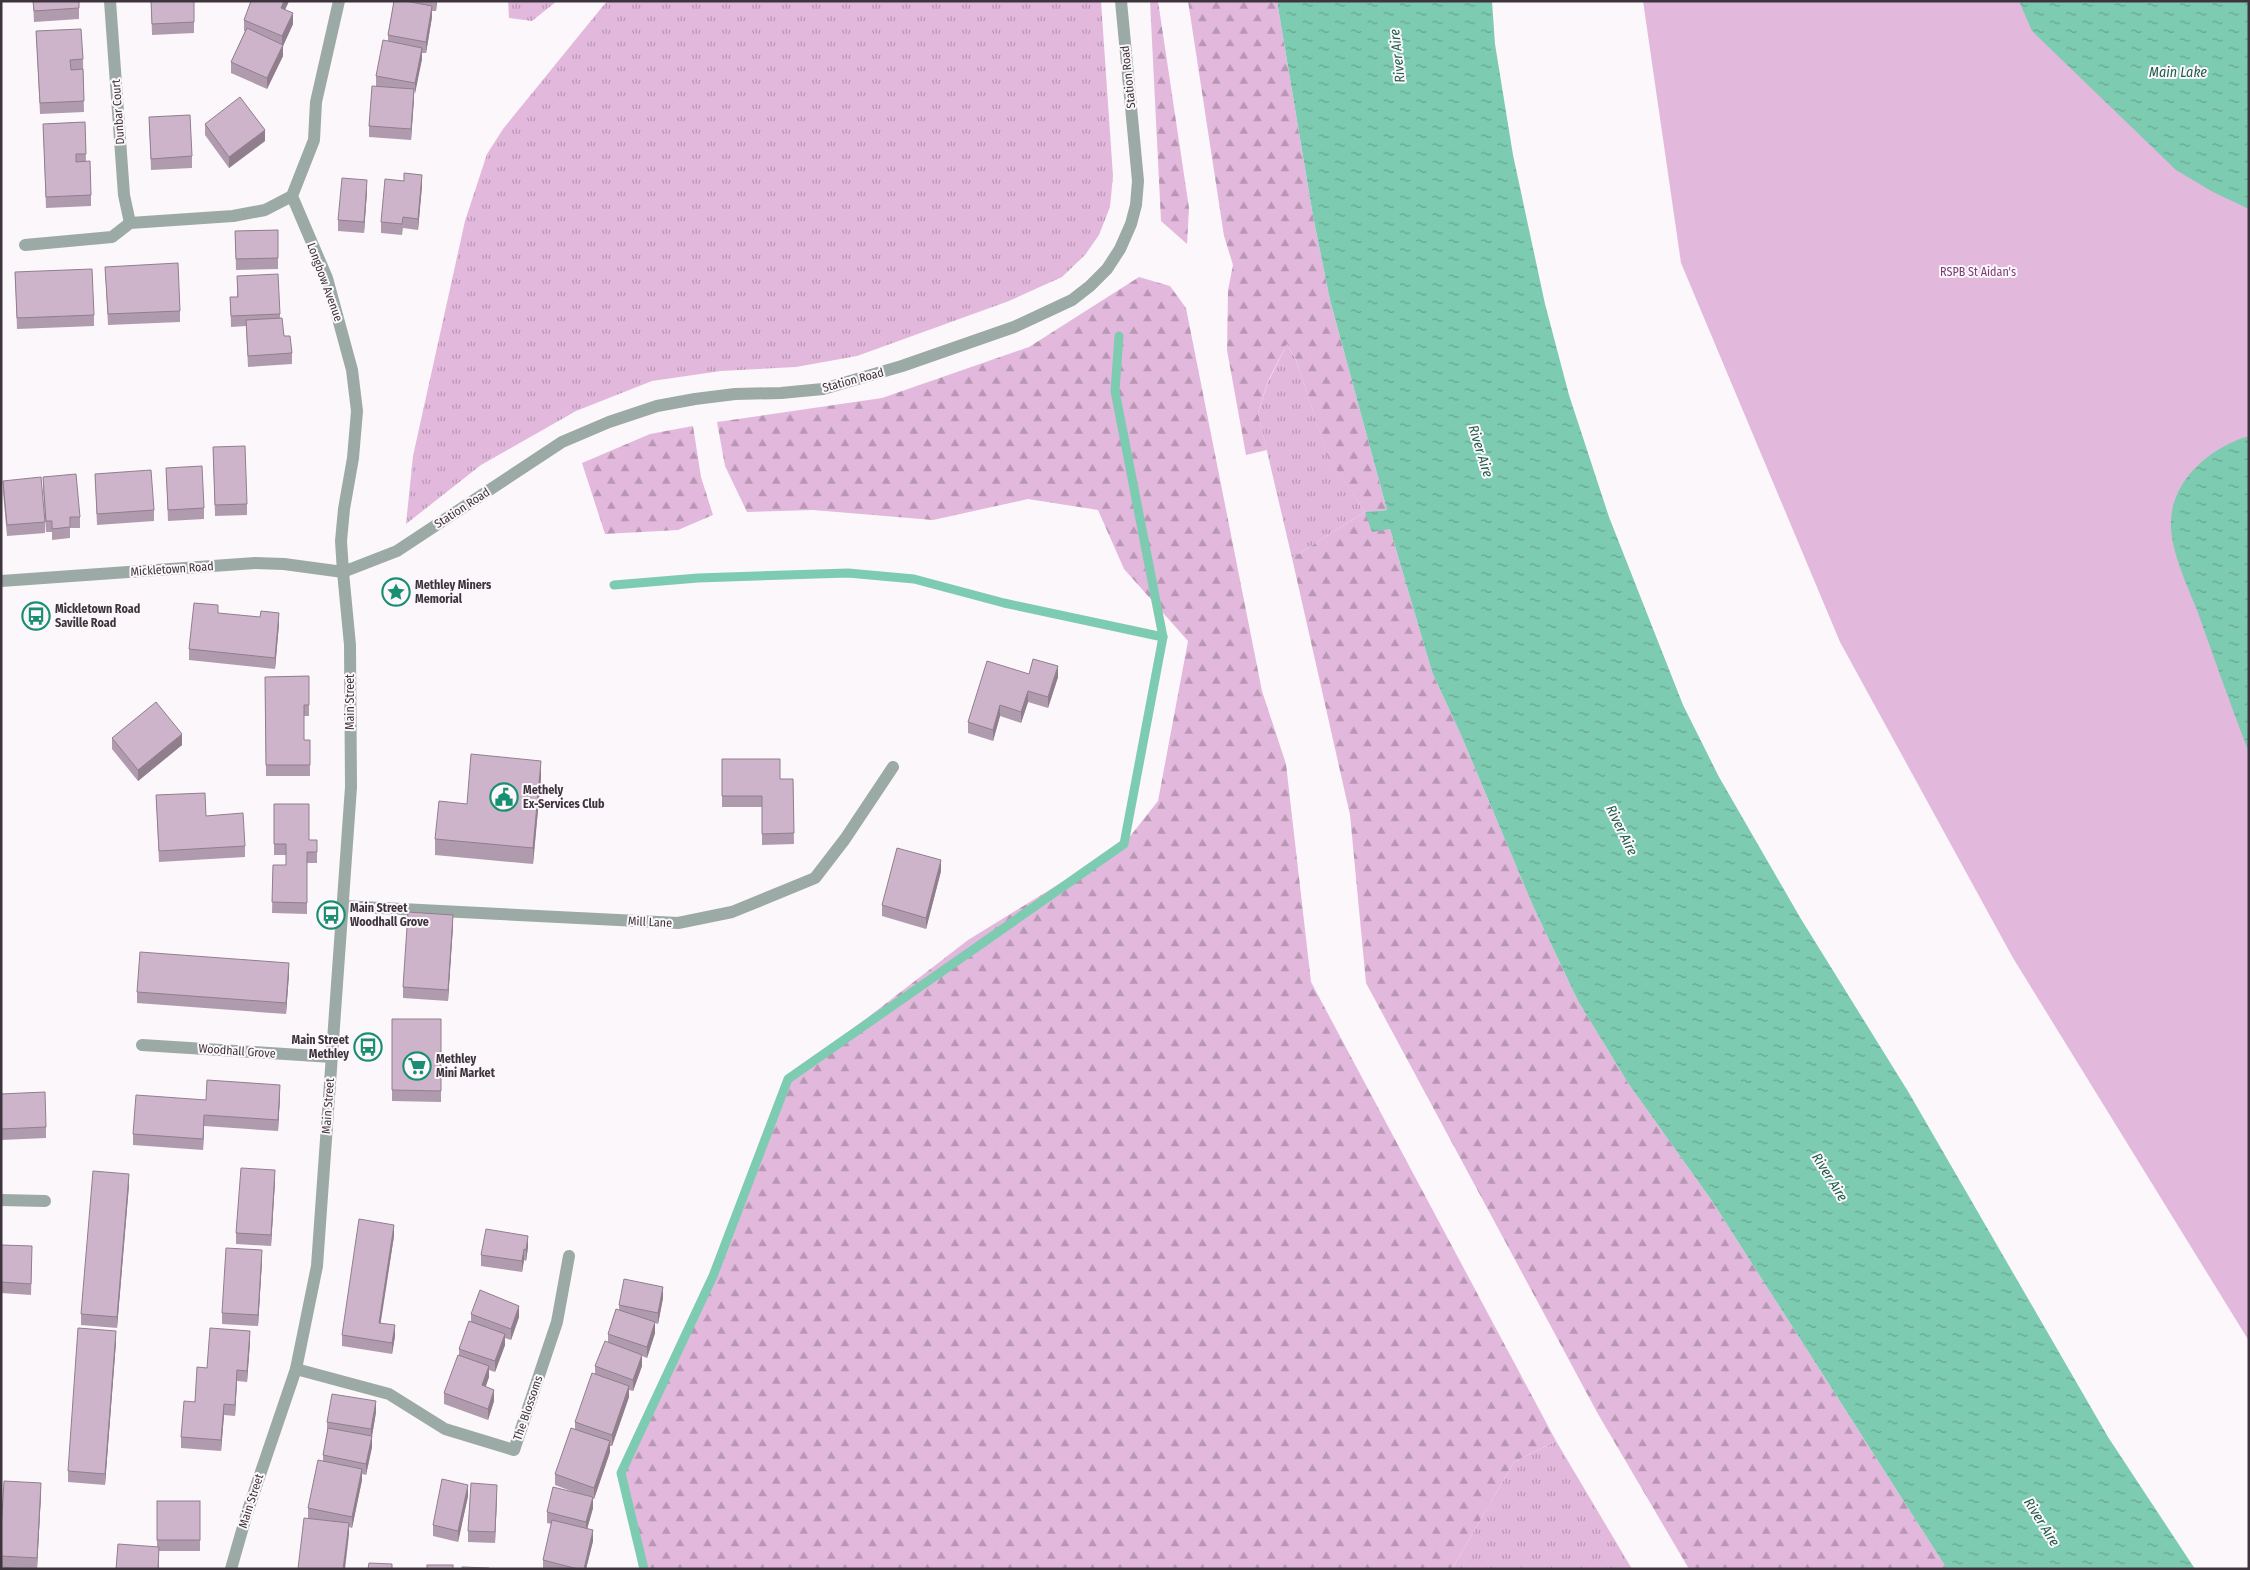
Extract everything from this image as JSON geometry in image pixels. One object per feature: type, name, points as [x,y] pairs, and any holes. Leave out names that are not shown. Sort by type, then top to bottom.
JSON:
[{"type":"street","name":"Dunbar Court","points":[[110,1],[124,195],[130,223]]},
{"type":"street","points":[[25,246],[112,237],[130,223],[233,216],[265,210],[292,196],[314,140],[316,102],[339,1]]},
{"type":"street","name":"Station Road","points":[[343,572],[397,551],[562,442],[609,422],[657,406],[695,399],[735,394],[781,393],[823,389],[902,366],[1004,330],[1072,300],[1090,286],[1111,262],[1126,236],[1136,205],[1138,182],[1121,1]]},
{"type":"street","name":"Longbow Avenue","points":[[292,196],[327,278],[352,370],[357,411],[353,458],[341,541],[343,572]]},
{"type":"street","name":"Mickletown Road","points":[[1,581],[255,563],[343,572]]},
{"type":"street","name":"Main Street","points":[[231,1569],[247,1513],[296,1369],[317,1266],[351,787],[350,645],[343,572]]},
{"type":"street","name":"Mill Lane","points":[[342,906],[678,923],[732,912],[815,878],[845,839],[893,767]]},
{"type":"street","name":"Woodhall Grove","points":[[142,1045],[332,1057]]},
{"type":"street","points":[[1,1200],[45,1201]]},
{"type":"street","name":"The Blossoms","points":[[296,1369],[389,1394],[445,1429],[514,1450],[557,1322],[569,1256]]},
{"type":"green space","points":[[508,1],[557,1],[532,21],[509,18]]},
{"type":"green space","points":[[607,1],[1101,1],[1113,176],[1110,207],[1099,235],[1085,255],[1062,277],[1009,301],[857,356],[796,367],[721,371],[652,381],[576,411],[481,465],[406,524],[413,456],[465,221],[487,154],[503,129]]},
{"type":"green space","points":[[1150,1],[1158,1],[1189,208],[1187,244],[1161,221]]},
{"type":"green space","points":[[1188,1],[1277,1],[1313,216],[1330,300],[1387,510],[1366,512],[1390,529],[1432,672],[1461,735],[1533,906],[1578,1001],[1628,1083],[1712,1201],[1947,1569],[1689,1569],[1598,1414],[1366,983],[1350,815],[1292,558],[1365,512],[1328,457],[1296,360],[1287,344],[1268,381],[1258,413],[1267,450],[1246,455],[1227,350],[1228,290],[1233,265],[1224,236]]},
{"type":"green space","name":"RSPB St Aidan's","points":[[1643,1],[2249,1],[2249,1341],[2013,958],[1840,642],[1681,263]]},
{"type":"green space","points":[[1139,277],[1170,286],[1186,308],[1262,691],[1286,764],[1311,982],[1556,1441],[1514,1462],[1452,1569],[644,1569],[621,1473],[713,1276],[788,1079],[968,940],[1124,844],[1158,801],[1188,641],[1124,569],[1098,510],[1028,499],[933,520],[813,510],[747,512],[725,466],[717,422],[882,398],[1029,347]]},
{"type":"green space","points":[[1287,344],[1296,360],[1328,456],[1365,512],[1292,558],[1258,413],[1268,382]]},
{"type":"green space","points":[[693,426],[701,477],[713,515],[678,530],[605,534],[582,463],[650,434]]},
{"type":"green space","points":[[1556,1441],[1632,1569],[1452,1569],[1514,1462]]},
{"type":"water","name":"River Aire","points":[[1277,1],[1492,1],[1495,44],[1513,155],[1545,304],[1569,395],[1609,517],[1683,705],[1719,777],[1801,919],[1909,1093],[2108,1437],[2195,1569],[1947,1569],[1712,1201],[1628,1083],[1578,1001],[1533,906],[1461,735],[1432,672],[1390,529],[1372,532],[1365,512],[1387,510],[1330,300],[1313,216]]},
{"type":"water","name":"Main Lake","points":[[2019,1],[2249,1],[2249,209],[2213,192],[2176,170],[2032,31]]},
{"type":"water","points":[[2249,436],[2249,753],[2180,566],[2173,542],[2171,520],[2173,505],[2179,491],[2197,467],[2221,448]]},
{"type":"building","points":[[33,1],[79,1],[79,8],[34,11]]},
{"type":"building","points":[[151,1],[194,1],[194,22],[152,24]]},
{"type":"building","points":[[251,1],[284,1],[281,8],[293,13],[282,36],[244,20]]},
{"type":"building","points":[[394,1],[432,6],[426,42],[388,35]]},
{"type":"building","points":[[247,28],[283,45],[267,78],[231,62]]},
{"type":"building","points":[[81,29],[83,59],[70,60],[71,70],[83,69],[84,101],[40,103],[36,31]]},
{"type":"building","points":[[383,40],[422,48],[415,83],[376,76]]},
{"type":"building","points":[[372,86],[414,89],[411,129],[369,126]]},
{"type":"building","points":[[240,97],[265,130],[229,157],[205,124]]},
{"type":"building","points":[[190,115],[192,156],[151,159],[149,117]]},
{"type":"building","points":[[85,122],[86,154],[76,154],[76,162],[90,161],[91,195],[46,197],[43,124]]},
{"type":"building","points":[[404,173],[422,175],[418,219],[403,217],[402,224],[381,222],[385,179],[404,181]]},
{"type":"building","points":[[342,178],[367,180],[364,222],[338,220]]},
{"type":"building","points":[[278,230],[278,258],[236,259],[235,231]]},
{"type":"building","points":[[178,263],[180,311],[108,314],[105,267]]},
{"type":"building","points":[[92,269],[94,315],[17,318],[15,272]]},
{"type":"building","points":[[278,274],[280,314],[231,316],[230,297],[238,297],[237,276]]},
{"type":"building","points":[[282,318],[284,336],[290,336],[292,353],[248,356],[246,320]]},
{"type":"building","points":[[245,446],[247,504],[215,505],[213,447]]},
{"type":"building","points":[[202,466],[204,508],[168,510],[166,468]]},
{"type":"building","points":[[151,470],[154,510],[97,514],[95,474]]},
{"type":"building","points":[[76,474],[80,517],[70,517],[70,527],[52,529],[52,521],[46,521],[43,477]]},
{"type":"building","points":[[41,477],[45,522],[7,525],[3,481]]},
{"type":"building","points":[[194,603],[218,605],[218,613],[260,617],[261,611],[279,613],[275,658],[189,649]]},
{"type":"building","points":[[1033,659],[1058,666],[1048,697],[1028,691],[1021,712],[1000,705],[993,730],[968,722],[987,661],[1029,674]]},
{"type":"building","points":[[309,676],[309,705],[304,705],[304,740],[310,740],[310,765],[266,765],[265,677]]},
{"type":"building","points":[[156,702],[182,734],[138,770],[112,738]]},
{"type":"building","name":"Methely Ex-Services Club","points":[[471,754],[541,761],[533,848],[435,839],[439,801],[467,804]]},
{"type":"building","points":[[722,759],[780,759],[780,779],[793,779],[794,833],[762,834],[762,796],[722,796]]},
{"type":"building","points":[[205,793],[206,816],[243,813],[245,846],[159,851],[156,795]]},
{"type":"building","points":[[274,804],[309,804],[309,840],[317,840],[317,852],[307,852],[307,903],[272,902],[273,865],[286,865],[286,844],[274,844]]},
{"type":"building","points":[[897,848],[941,860],[926,918],[882,905]]},
{"type":"building","points":[[408,912],[453,915],[448,990],[403,987]]},
{"type":"building","points":[[140,952],[289,963],[286,1003],[137,992]]},
{"type":"building","name":"Methley Mini Market","points":[[392,1019],[441,1019],[441,1091],[392,1090]]},
{"type":"building","points":[[207,1080],[280,1085],[278,1120],[204,1115],[203,1139],[133,1134],[136,1095],[206,1100]]},
{"type":"building","points":[[45,1092],[46,1127],[1,1129],[1,1094]]},
{"type":"building","points":[[241,1168],[275,1170],[271,1235],[236,1233]]},
{"type":"building","points":[[93,1171],[129,1174],[117,1317],[81,1314]]},
{"type":"building","points":[[359,1219],[394,1225],[379,1323],[395,1325],[392,1343],[342,1335]]},
{"type":"building","points":[[486,1229],[528,1236],[522,1261],[481,1255]]},
{"type":"building","points":[[1,1245],[32,1246],[31,1284],[1,1282]]},
{"type":"building","points":[[226,1248],[262,1250],[258,1315],[222,1313]]},
{"type":"building","points":[[624,1279],[663,1287],[658,1313],[619,1305]]},
{"type":"building","points":[[480,1290],[519,1306],[511,1329],[471,1314]]},
{"type":"building","points":[[616,1309],[655,1322],[647,1347],[608,1334]]},
{"type":"building","points":[[469,1321],[505,1334],[495,1361],[459,1349]]},
{"type":"building","points":[[78,1328],[116,1331],[105,1474],[68,1471]]},
{"type":"building","points":[[210,1328],[250,1331],[247,1371],[237,1370],[235,1405],[224,1404],[221,1440],[181,1437],[184,1401],[195,1402],[197,1367],[207,1368]]},
{"type":"building","points":[[605,1341],[642,1355],[633,1380],[595,1366]]},
{"type":"building","points":[[458,1355],[489,1366],[482,1385],[494,1390],[488,1409],[444,1393]]},
{"type":"building","points":[[592,1373],[629,1386],[612,1435],[575,1422]]},
{"type":"building","points":[[332,1394],[376,1401],[371,1429],[327,1422]]},
{"type":"building","points":[[328,1428],[372,1436],[366,1464],[323,1455]]},
{"type":"building","points":[[571,1428],[610,1441],[594,1488],[555,1474]]},
{"type":"building","points":[[318,1460],[362,1469],[352,1517],[308,1508]]},
{"type":"building","points":[[442,1479],[468,1485],[458,1531],[433,1525]]},
{"type":"building","points":[[4,1481],[41,1483],[37,1558],[1,1556]]},
{"type":"building","points":[[471,1483],[497,1485],[495,1532],[468,1531]]},
{"type":"building","points":[[553,1487],[593,1497],[586,1522],[547,1512]]},
{"type":"building","points":[[157,1501],[200,1501],[200,1540],[157,1540]]},
{"type":"building","points":[[304,1518],[349,1523],[343,1569],[298,1569]]},
{"type":"building","points":[[552,1520],[593,1530],[584,1569],[543,1560]]},
{"type":"building","points":[[118,1544],[159,1547],[158,1569],[116,1569]]},
{"type":"building","points":[[369,1563],[392,1564],[392,1569],[368,1569]]},
{"type":"building","points":[[427,1565],[453,1565],[453,1569],[427,1569]]},
{"type":"building","points":[[1,1567],[26,1569],[1,1569]]},
{"type":"building","points":[[462,1567],[489,1568],[489,1569],[462,1569]]},
{"type":"waterway","points":[[644,1569],[621,1473],[713,1276],[788,1079],[1124,844],[1163,637],[1115,391],[1119,336]]},
{"type":"waterway","points":[[614,585],[698,578],[848,573],[914,579],[1004,603],[1163,637]]},
{"type":"place","name":"Methley Miners Memorial","points":[[396,592]]},
{"type":"place","name":"Mickletown Road Saville Road","points":[[36,616]]},
{"type":"place","name":"Methely Ex-Services Club","points":[[504,797]]},
{"type":"place","name":"Main Street Woodhall Grove","points":[[331,915]]},
{"type":"place","name":"Main Street Methley","points":[[368,1047]]},
{"type":"place","name":"Methley Mini Market","points":[[417,1066]]}]
